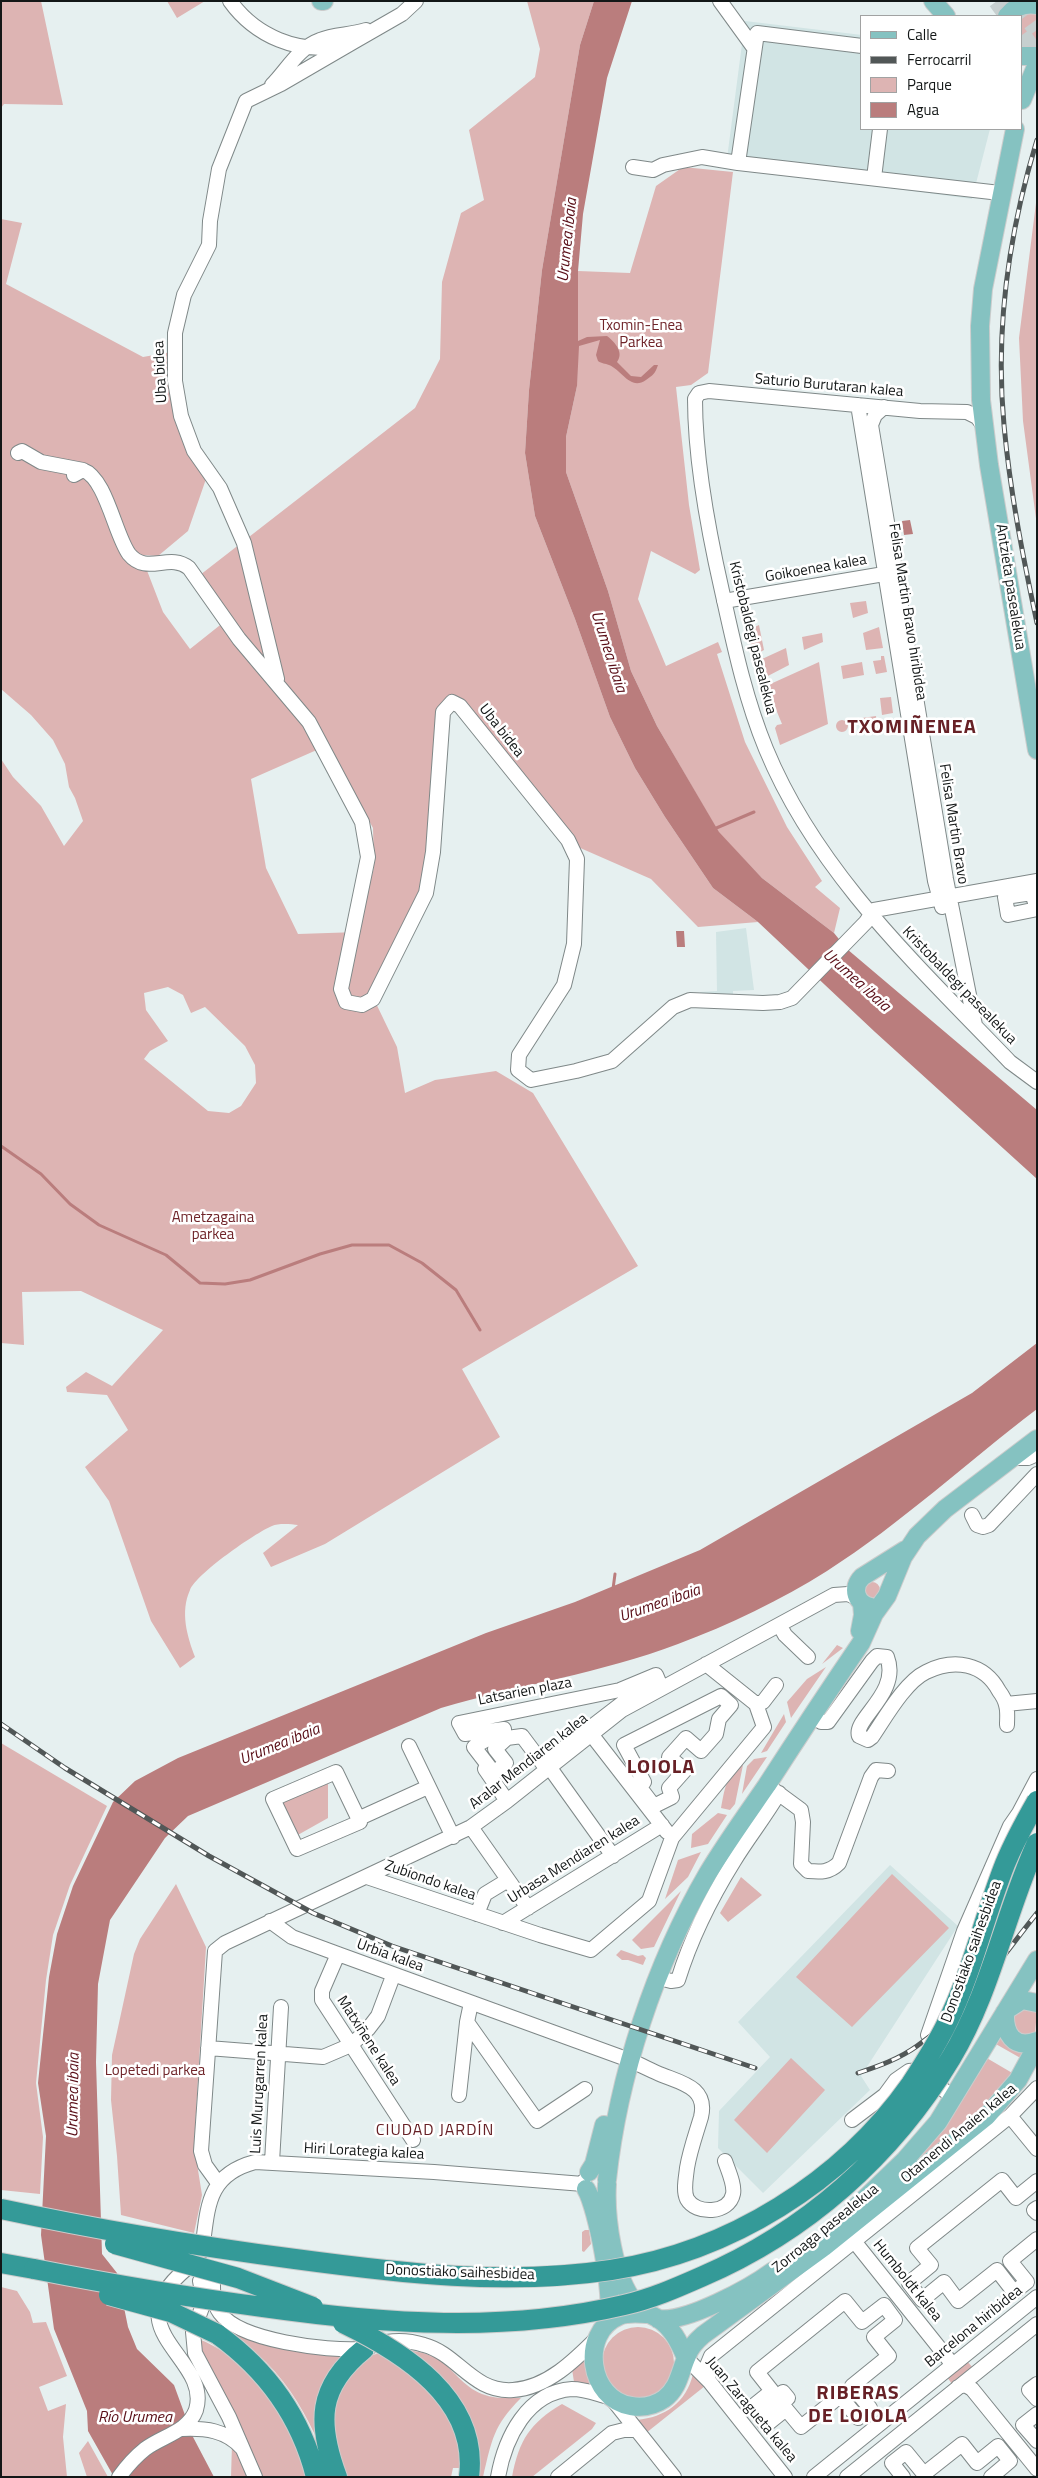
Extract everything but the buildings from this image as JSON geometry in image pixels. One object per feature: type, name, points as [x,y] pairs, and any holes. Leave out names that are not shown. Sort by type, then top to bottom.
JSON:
[{"type":"highway","name":"Donostiako saihesbidea","points":[[1,2209],[212,2249],[365,2269],[469,2276],[555,2276],[611,2270],[676,2254],[711,2241],[796,2198],[869,2135],[909,2086],[948,2021],[972,1961],[1005,1864],[1017,1836],[1037,1801]]},
{"type":"highway","name":"Donostiako saihesbidea","points":[[1,2262],[188,2297],[359,2320],[403,2322],[492,2322],[562,2316],[627,2304],[670,2291],[737,2262],[782,2236],[810,2216],[863,2171],[909,2119],[953,2056],[994,1959],[1016,1892],[1037,1843]]},
{"type":"highway","points":[[1,2215],[238,2278],[306,2304],[361,2331],[413,2364],[447,2398],[459,2417],[466,2439],[470,2461],[469,2477]]},
{"type":"highway","points":[[34,2269],[54,2280],[171,2312],[217,2334],[251,2362],[280,2395],[298,2426],[313,2467],[323,2477]]},
{"type":"highway","points":[[337,2477],[324,2434],[325,2405],[331,2387],[340,2371],[364,2349]]},
{"type":"main road","points":[[933,1],[945,15]]},
{"type":"main road","points":[[1008,15],[1018,6],[1034,4]]},
{"type":"main road","points":[[1023,56],[1037,56]]},
{"type":"main road","points":[[1023,98],[1037,64]]},
{"type":"main road","name":"Antzieta pasealekua","points":[[1014,130],[1000,193],[983,289],[980,326],[981,400],[983,425],[1037,750]]},
{"type":"main road","points":[[909,1546],[861,1643],[813,1715],[773,1789],[708,1874],[685,1916],[626,2059],[607,2182],[608,2217],[621,2274],[632,2299],[673,2332],[689,2357],[675,2386],[663,2399],[645,2407],[628,2406],[611,2399],[600,2385],[594,2366],[595,2351],[611,2307],[610,2288],[595,2208],[586,2181],[594,2164],[626,2059],[680,1913],[703,1870],[856,1639],[862,1621],[857,1583],[909,1546],[935,1517],[1037,1439]]},
{"type":"main road","points":[[866,1575],[875,1574],[884,1579],[884,1599]]},
{"type":"main road","points":[[860,1601],[872,1607],[884,1599]]},
{"type":"main road","name":"Zorroaga pasealekua","points":[[653,2316],[678,2318],[735,2294],[769,2274],[806,2248],[848,2215],[886,2180],[938,2122],[1037,1960]]},
{"type":"main road","points":[[1037,2002],[1022,2000],[1006,2010],[1005,2024],[1012,2038],[1026,2044],[1037,2041]]},
{"type":"main road","name":"Zorroaga pasealekua","points":[[689,2357],[703,2335],[824,2247],[987,2116],[1018,2080],[1037,2045]]},
{"type":"main road","points":[[586,2181],[599,2170],[605,2174],[607,2182]]},
{"type":"main road","points":[[604,2330],[620,2315],[630,2313],[653,2316]]},
{"type":"street","points":[[230,1],[252,25],[273,38],[306,47],[322,48],[355,41]]},
{"type":"street","name":"Uba bidea","points":[[278,683],[244,543],[220,488],[194,451],[181,416],[175,381],[175,333],[184,295],[209,245],[210,221],[219,169],[246,101],[402,14],[416,1]]},
{"type":"street","points":[[720,1],[754,48]]},
{"type":"street","points":[[269,88],[306,47],[319,40],[355,34],[385,24]]},
{"type":"street","points":[[738,163],[757,33],[860,46]]},
{"type":"street","points":[[273,38],[279,45],[283,56],[281,74]]},
{"type":"street","points":[[874,178],[880,130]]},
{"type":"street","points":[[633,167],[654,170],[663,165],[702,157],[738,163],[1000,193]]},
{"type":"street","name":"Saturio Burutaran kalea","points":[[695,403],[697,396],[705,390],[858,405],[967,412]]},
{"type":"street","points":[[967,412],[976,408],[981,400]]},
{"type":"street","name":"Kristobaldegi pasealekua","points":[[695,403],[706,507],[724,601],[747,694],[774,767],[813,835],[867,920],[887,934],[1015,1066],[1037,1082]]},
{"type":"street","name":"Felisa Martin Bravo hiribidea","points":[[858,405],[884,574],[944,897],[958,986],[949,999]]},
{"type":"street","name":"Felisa Martin Bravo","points":[[884,407],[875,415],[872,425],[944,897]]},
{"type":"street","points":[[967,412],[977,416],[983,425]]},
{"type":"street","name":"Uba bidea","points":[[18,453],[22,451],[41,462],[79,473],[91,474],[108,504],[130,555],[143,563],[157,564],[174,560],[181,561],[189,568],[239,638],[309,722],[362,822],[368,857],[341,989],[346,1002],[362,1005],[373,999],[426,893],[433,852],[443,712],[452,702],[460,706],[568,840],[576,859],[574,944],[564,985],[519,1055],[518,1070],[530,1080],[576,1071],[612,1061],[673,1007],[690,1000],[771,1003],[792,998],[867,920]]},
{"type":"street","name":"Goikoenea kalea","points":[[724,601],[884,574]]},
{"type":"street","points":[[867,920],[874,910],[894,908],[944,897],[1037,881]]},
{"type":"street","points":[[944,897],[975,1026]]},
{"type":"street","points":[[887,934],[885,924],[894,908]]},
{"type":"street","points":[[1011,1458],[1028,1458],[1037,1454]]},
{"type":"street","points":[[979,1517],[977,1525],[983,1528],[989,1525],[1036,1472]]},
{"type":"street","name":"Aralar Mendiaren kalea","points":[[208,2048],[215,1952],[226,1943],[471,1827],[508,1801],[545,1764],[592,1734],[622,1710],[706,1664],[780,1626],[834,1595],[848,1594],[860,1601]]},
{"type":"street","points":[[780,1626],[785,1635],[808,1657]]},
{"type":"street","points":[[813,1715],[821,1722],[828,1722],[872,1661],[877,1656],[882,1655],[887,1657],[889,1664],[889,1678],[886,1690],[857,1732],[859,1736],[868,1740],[872,1738],[911,1684],[926,1672],[949,1666],[970,1664],[980,1669],[998,1688],[1006,1704],[1007,1724]]},
{"type":"street","points":[[706,1664],[756,1704],[763,1702],[776,1685]]},
{"type":"street","name":"Latsarien plaza","points":[[545,1764],[522,1736],[507,1738],[494,1749],[506,1763],[494,1773],[474,1748],[504,1729],[465,1734],[458,1723],[620,1690],[656,1675],[659,1682],[621,1704],[543,1764],[545,1764]]},
{"type":"street","points":[[721,1696],[730,1705],[719,1719],[716,1734],[701,1751],[686,1738],[669,1757],[685,1770],[669,1788],[672,1797],[654,1806],[638,1785],[644,1782],[624,1745],[721,1696]]},
{"type":"street","points":[[1006,1704],[1037,1701]]},
{"type":"street","name":"Zubiondo kalea","points":[[367,1877],[587,1950],[596,1947],[649,1901],[672,1838],[764,1727],[756,1704]]},
{"type":"street","points":[[592,1734],[672,1838]]},
{"type":"street","points":[[462,1735],[508,1801]]},
{"type":"street","points":[[409,1746],[453,1837]]},
{"type":"street","points":[[545,1764],[613,1856]]},
{"type":"street","points":[[773,1789],[797,1805],[803,1816],[800,1856],[803,1868],[808,1871],[827,1871],[839,1863],[871,1776],[876,1770],[888,1771]]},
{"type":"street","points":[[336,1772],[360,1822],[297,1849],[273,1800],[336,1772]]},
{"type":"street","points":[[928,2035],[964,1931],[1010,1826],[1037,1779]]},
{"type":"street","points":[[362,1817],[428,1787]]},
{"type":"street","points":[[1019,1813],[1037,1807]]},
{"type":"street","name":"Urbasa Mendiaren kalea","points":[[503,1923],[662,1825]]},
{"type":"street","points":[[471,1827],[528,1908]]},
{"type":"street","points":[[477,1914],[485,1894],[508,1880]]},
{"type":"street","points":[[292,1912],[293,1925],[298,1939]]},
{"type":"street","name":"Urbia kalea","points":[[270,1922],[298,1939],[393,1976],[626,2059],[695,2088],[702,2105],[701,2115],[690,2151],[685,2184],[686,2197],[692,2205],[702,2211],[719,2208],[731,2201],[734,2192],[725,2161]]},
{"type":"street","name":"Matxiñene kalea","points":[[338,1954],[322,1991],[322,2000],[413,2140]]},
{"type":"street","points":[[202,2251],[211,2197],[218,2182],[205,2165],[201,2151],[208,2048],[323,2057],[351,2045],[368,2029],[378,2016],[393,1976]]},
{"type":"street","points":[[459,2094],[471,2003]]},
{"type":"street","name":"Luis Murugarren kalea","points":[[272,2162],[281,2007]]},
{"type":"street","points":[[467,2022],[537,2121],[585,2089]]},
{"type":"street","points":[[921,2073],[928,2054]]},
{"type":"street","points":[[852,2120],[885,2095],[904,2073],[914,2070],[954,2097]]},
{"type":"street","name":"Otamendi Anaien kalea","points":[[709,2380],[706,2368],[711,2356],[1010,2116],[1037,2088]]},
{"type":"street","points":[[1010,2116],[1037,2150]]},
{"type":"street","name":"Hiri Lorategia kalea","points":[[218,2182],[242,2166],[255,2162],[583,2184],[586,2181]]},
{"type":"street","points":[[1037,2181],[1016,2198],[1002,2180],[917,2248],[930,2265],[909,2283],[922,2300],[944,2282],[958,2301],[997,2270],[1014,2292],[1027,2282],[1010,2261],[1037,2240]]},
{"type":"street","points":[[1037,2208],[1034,2210],[1037,2213]]},
{"type":"street","name":"Humboldt kalea","points":[[854,2241],[953,2365]]},
{"type":"street","points":[[119,2477],[145,2449],[182,2429],[192,2419],[195,2412],[197,2397],[194,2384],[164,2334],[159,2313],[161,2299],[167,2287],[186,2269],[190,2256],[202,2251],[211,2254],[216,2262],[216,2271],[206,2279],[191,2278],[186,2269]]},
{"type":"street","points":[[206,2279],[216,2306],[224,2318],[236,2327],[312,2348],[364,2349],[375,2344],[401,2341],[426,2345],[443,2355],[472,2378],[486,2386],[499,2390],[529,2387],[553,2375],[572,2361],[604,2330]]},
{"type":"street","points":[[206,2279],[204,2302],[193,2332],[195,2353],[246,2452],[255,2477]]},
{"type":"street","name":"Barcelona hiribidea","points":[[814,2477],[1037,2297]]},
{"type":"street","points":[[845,2301],[862,2322],[884,2305],[896,2320],[874,2337],[889,2356],[852,2386],[870,2408],[858,2418],[840,2396],[801,2427],[786,2409],[766,2425],[762,2420],[788,2398],[784,2392],[757,2414],[752,2407],[772,2391],[757,2372],[845,2301]]},
{"type":"street","points":[[847,2477],[1037,2324]]},
{"type":"street","name":"Juan Zaragueta kalea","points":[[689,2357],[785,2477]]},
{"type":"street","points":[[1037,2384],[1029,2390],[1037,2399]]},
{"type":"street","points":[[958,2388],[965,2385],[972,2389],[1037,2469]]},
{"type":"street","points":[[498,2477],[503,2452],[511,2433],[523,2416],[538,2402],[557,2392],[570,2389],[584,2390],[611,2399],[674,2477]]},
{"type":"street","points":[[1037,2414],[1023,2425],[1037,2441]]},
{"type":"street","points":[[182,2429],[212,2430],[229,2437],[246,2452]]},
{"type":"street","points":[[558,2477],[612,2433],[636,2430]]},
{"type":"street","points":[[903,2477],[892,2463],[906,2452],[924,2474],[962,2444],[977,2463],[998,2446],[1010,2461],[991,2477]]},
{"type":"shaded area","points":[[745,21],[860,35],[860,130],[990,130],[972,199],[726,166]]},
{"type":"shaded area","points":[[746,928],[754,990],[733,991],[733,999],[701,999],[700,992],[717,991],[716,932]]},
{"type":"shaded area","points":[[890,1865],[958,1926],[861,2076],[870,2090],[763,2193],[718,2148],[719,2111],[770,2057],[738,2022]]},
{"type":"green space","points":[[1,1],[41,1],[63,105],[4,104],[1,108]]},
{"type":"green space","points":[[167,1],[205,1],[177,18]]},
{"type":"green space","name":"Ametzagaina parkea","points":[[527,1],[594,1],[580,45],[542,270],[529,390],[525,453],[535,516],[610,717],[635,768],[665,817],[713,888],[758,922],[698,927],[651,879],[578,847],[450,697],[436,711],[431,826],[421,892],[370,991],[397,1047],[405,1093],[435,1080],[496,1071],[533,1093],[638,1266],[462,1369],[500,1437],[325,1544],[271,1567],[263,1553],[298,1525],[275,1525],[240,1545],[203,1574],[190,1590],[185,1607],[187,1632],[195,1657],[180,1668],[151,1621],[109,1501],[85,1467],[128,1430],[107,1395],[67,1392],[66,1387],[86,1372],[112,1386],[163,1330],[81,1291],[22,1292],[24,1345],[1,1343],[1,759],[13,777],[41,806],[64,846],[83,821],[69,787],[65,764],[53,740],[31,715],[1,689],[1,219],[22,223],[6,284],[143,357],[171,352],[171,376],[206,479],[188,531],[158,556],[141,555],[163,612],[190,649],[229,618],[200,575],[415,408],[440,359],[442,282],[461,213],[484,200],[469,130],[535,77],[540,49]],"holes":[[[328,745],[373,828],[374,867],[358,932],[298,934],[266,868],[251,779]],[[168,987],[183,995],[191,1013],[205,1007],[245,1046],[255,1065],[256,1083],[241,1106],[229,1113],[208,1111],[144,1059],[150,1051],[168,1041],[146,1010],[144,993]]]},
{"type":"green space","points":[[1022,13],[1037,14],[1037,47],[1023,48],[1023,15],[1019,15]]},
{"type":"green space","name":"Txomin-Enea Parkea","points":[[683,167],[733,172],[708,373],[691,385],[676,387],[689,505],[700,570],[695,574],[651,551],[638,599],[666,666],[718,642],[722,652],[717,654],[745,742],[787,827],[822,881],[815,887],[840,908],[834,933],[762,878],[719,833],[657,726],[631,671],[608,591],[566,472],[566,437],[577,386],[578,271],[630,273],[656,186]]},
{"type":"green space","points":[[1037,195],[1037,526],[1023,421],[1019,338]]},
{"type":"green space","points":[[866,601],[868,613],[853,618],[850,603]]},
{"type":"green space","points":[[759,625],[764,650],[753,656],[748,630]]},
{"type":"green space","points":[[879,627],[883,648],[866,650],[863,633]]},
{"type":"green space","points":[[822,633],[823,642],[804,650],[802,637]]},
{"type":"green space","points":[[786,648],[789,665],[764,678],[762,659]]},
{"type":"green space","points":[[881,656],[884,656],[887,672],[876,674],[873,661],[881,660]]},
{"type":"green space","points":[[819,662],[828,724],[780,745],[775,728],[777,725],[782,724],[775,707],[767,711],[762,700],[770,696],[766,686]]},
{"type":"green space","points":[[862,662],[864,675],[843,679],[841,666]]},
{"type":"green space","points":[[891,697],[893,713],[882,715],[880,698]]},
{"type":"green space","points":[[876,716],[877,725],[864,727],[862,718]]},
{"type":"green space","points":[[842,720],[848,726],[842,732],[836,726]]},
{"type":"green space","points":[[872,1582],[878,1584],[880,1590],[878,1596],[872,1598],[866,1596],[864,1590],[866,1584]]},
{"type":"green space","points":[[837,1645],[843,1648],[822,1664]]},
{"type":"green space","points":[[826,1667],[791,1718],[787,1702],[807,1679]]},
{"type":"green space","points":[[784,1714],[786,1722],[767,1751],[761,1753]]},
{"type":"green space","points":[[1,1743],[107,1806],[70,1885],[53,1935],[46,1980],[36,2083],[43,2137],[40,2194],[1,2190]]},
{"type":"green space","points":[[767,1757],[742,1794],[747,1766],[754,1759]]},
{"type":"green space","points":[[743,1765],[735,1804],[730,1810],[721,1808],[729,1777],[737,1768]]},
{"type":"green space","points":[[328,1782],[328,1818],[296,1836],[273,1799]]},
{"type":"green space","points":[[718,1813],[727,1815],[708,1844],[691,1848],[692,1834]]},
{"type":"green space","points":[[701,1852],[688,1877],[665,1899],[678,1860]]},
{"type":"green space","points":[[892,1874],[949,1928],[852,2027],[796,1977]]},
{"type":"green space","points":[[741,1877],[762,1895],[728,1922],[720,1913]]},
{"type":"green space","name":"Lopetedi parkea","points":[[176,1884],[206,1947],[194,2145],[202,2195],[194,2233],[121,2215],[111,2100],[112,2055],[134,1954],[140,1939]]},
{"type":"green space","points":[[681,1891],[654,1947],[641,1949],[632,1940]]},
{"type":"green space","points":[[621,1950],[638,1956],[643,1955],[646,1958],[643,1965],[622,1960],[616,1955]]},
{"type":"green space","points":[[1019,2006],[1037,2009],[1035,2035],[1026,2038],[1011,2028],[1012,2011]]},
{"type":"green space","points":[[1002,2028],[1032,2046],[1024,2060],[994,2043]]},
{"type":"green space","points":[[985,2057],[1014,2074],[1001,2094],[871,2199]]},
{"type":"green space","points":[[791,2058],[825,2090],[767,2153],[734,2120]]},
{"type":"green space","points":[[589,2230],[591,2244],[584,2252],[582,2251],[582,2232]]},
{"type":"green space","points":[[1,2287],[17,2291],[30,2312],[33,2323],[46,2322],[67,2376],[39,2387],[48,2411],[66,2404],[63,2437],[67,2477],[1,2477]]},
{"type":"green space","points":[[218,2321],[243,2336],[278,2347],[315,2353],[345,2353],[329,2371],[320,2390],[315,2412],[315,2435],[304,2413],[283,2381],[252,2350],[212,2324]]},
{"type":"green space","points":[[638,2327],[652,2330],[664,2337],[671,2349],[674,2363],[671,2377],[664,2389],[652,2396],[638,2399],[624,2396],[612,2389],[605,2377],[602,2363],[605,2349],[612,2337],[624,2330]]},
{"type":"green space","points":[[201,2340],[220,2350],[238,2363],[269,2396],[282,2415],[292,2435],[306,2477],[262,2477],[239,2422],[200,2351]]},
{"type":"green space","points":[[398,2349],[427,2354],[436,2358],[469,2387],[487,2396],[521,2398],[505,2417],[495,2434],[483,2477],[475,2477],[475,2468],[453,2468],[451,2477],[342,2477],[331,2408],[354,2367],[372,2355]]},
{"type":"green space","points":[[587,2356],[593,2386],[574,2382],[572,2369]]},
{"type":"green space","points":[[967,2361],[973,2368],[952,2384],[947,2377]]},
{"type":"green space","points":[[693,2374],[705,2386],[646,2433],[637,2420],[657,2416],[673,2407],[685,2393]]},
{"type":"green space","points":[[562,2404],[596,2423],[592,2429],[532,2477],[512,2477],[518,2453],[528,2434],[542,2418]]},
{"type":"green space","points":[[88,2441],[108,2477],[87,2477],[79,2453]]},
{"type":"green space","points":[[232,2444],[237,2449],[251,2477],[231,2477]]},
{"type":"water","name":"Urumea ibaia","points":[[594,1],[632,1],[607,78],[583,214],[578,271],[578,341],[587,337],[607,336],[618,348],[620,355],[617,362],[631,376],[641,377],[654,365],[658,365],[650,377],[640,383],[635,383],[608,364],[598,361],[596,355],[600,340],[579,346],[577,386],[566,437],[566,472],[608,591],[631,671],[657,726],[719,832],[762,878],[834,933],[847,949],[1037,1110],[1037,1179],[875,1032],[758,922],[713,888],[665,817],[635,768],[610,717],[535,516],[525,453],[529,390],[542,270],[580,45]]},
{"type":"water","points":[[910,520],[913,534],[904,535],[902,521]]},
{"type":"water","points":[[676,931],[684,931],[685,947],[677,947]]},
{"type":"water","name":"Río Urumea","points":[[1037,1343],[1037,1409],[882,1533],[827,1571],[791,1592],[716,1629],[649,1654],[590,1671],[441,1708],[188,1816],[165,1838],[110,1920],[98,1984],[96,2062],[102,2254],[117,2273],[128,2327],[137,2349],[174,2385],[193,2437],[214,2477],[114,2477],[88,2431],[87,2411],[54,2329],[41,2235],[46,2136],[38,2083],[49,1977],[57,1934],[73,1886],[113,1802],[135,1781],[178,1758],[486,1633],[575,1602],[700,1550],[972,1393]]},
{"type":"waterway","points":[[714,829],[754,812]]},
{"type":"waterway","points":[[1,1146],[41,1174],[70,1204],[99,1225],[166,1255],[200,1283],[225,1284],[250,1280],[320,1254],[352,1245],[389,1245],[422,1263],[456,1290],[480,1330]]},
{"type":"waterway","points":[[613,1589],[615,1574]]},
{"type":"tunnel","points":[[997,1],[1007,15]]},
{"type":"tunnel","points":[[1016,1],[1037,30]]},
{"type":"tunnel","points":[[1023,36],[1037,56]]},
{"type":"railway","points":[[1037,140],[1027,175],[1012,245],[1003,317],[1001,353],[1004,425],[1013,500],[1037,623]]},
{"type":"railway","points":[[1,1724],[65,1768],[209,1856],[313,1913],[392,1946],[755,2068]]},
{"type":"railway","points":[[858,2073],[903,2055],[935,2032],[982,1984],[1037,1913]]},
{"type":"district","name":"TXOMIÑENEA","points":[[912,728]]},
{"type":"district","name":"LOIOLA","points":[[661,1768]]},
{"type":"district","name":"CIUDAD JARDÍN","points":[[435,2131]]},
{"type":"district","name":"RIBERAS DE LOIOLA","points":[[858,2406]]}]
